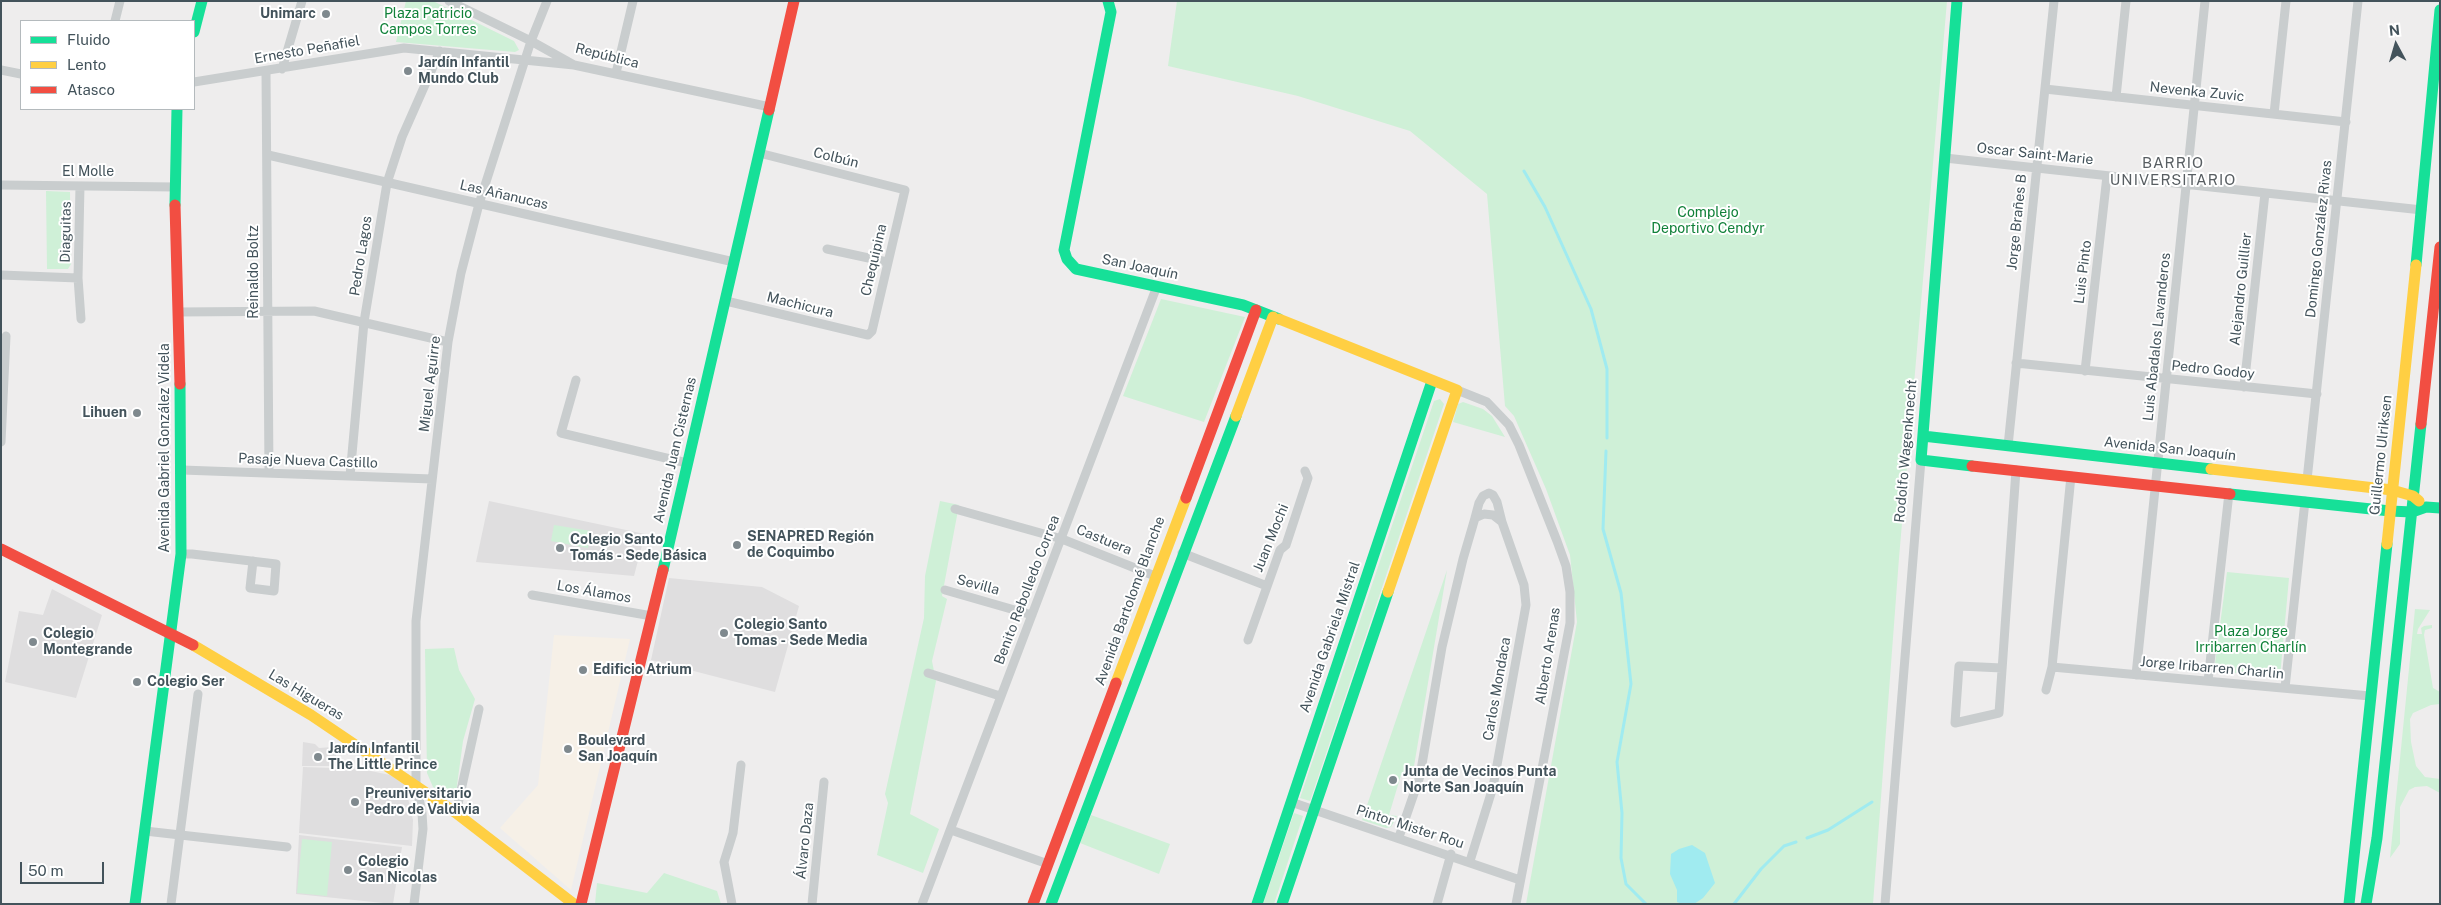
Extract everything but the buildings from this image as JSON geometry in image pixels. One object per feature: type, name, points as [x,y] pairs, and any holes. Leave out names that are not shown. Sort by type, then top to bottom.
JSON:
[{"type":"main road","points":[[195,28],[202,1]]},
{"type":"main road","name":"Avenida Juan Cisternas","points":[[581,904],[652,616],[794,1]]},
{"type":"main road","name":"San Joaquín","points":[[1108,1],[1111,12],[1064,250],[1067,259],[1076,269],[1256,310],[1457,390]]},
{"type":"main road","name":"Rodolfo Wagenknecht","points":[[1921,460],[1957,1]]},
{"type":"main road","name":"Guillermo Ulriksen","points":[[2349,904],[2422,210],[2440,10]]},
{"type":"main road","name":"Avenida Gabriel González Videla","points":[[135,904],[172,634],[181,554],[182,470],[175,187],[177,110]]},
{"type":"main road","points":[[2366,904],[2377,838],[2440,247]]},
{"type":"main road","name":"Avenida Bartolomé Blanche","points":[[1033,904],[1256,310]]},
{"type":"main road","points":[[1050,904],[1272,317]]},
{"type":"main road","name":"Avenida Gabriela Mistral","points":[[1257,904],[1432,381]]},
{"type":"main road","points":[[1282,904],[1457,390]]},
{"type":"main road","name":"Avenida San Joaquín","points":[[1922,436],[2392,490],[2413,496]]},
{"type":"main road","points":[[2398,438],[2408,448],[2418,449]]},
{"type":"main road","points":[[1921,460],[2390,511],[2412,512],[2426,507],[2440,508]]},
{"type":"main road","points":[[2413,496],[2426,507]]},
{"type":"main road","name":"Las Higueras","points":[[1,549],[172,634],[312,715],[456,812],[574,904]]},
{"type":"main road","points":[[2386,549],[2400,556],[2406,567]]},
{"type":"street","points":[[115,20],[120,1]]},
{"type":"street","points":[[282,69],[302,1]]},
{"type":"street","name":"Miguel Aguirre","points":[[414,904],[422,829],[422,814],[416,784],[416,621],[448,342],[461,273],[479,204],[531,40],[547,1]]},
{"type":"street","points":[[616,73],[633,1]]},
{"type":"street","name":"Jorge Brañes B","points":[[2008,446],[2054,1]]},
{"type":"street","points":[[2116,97],[2126,1]]},
{"type":"street","name":"Luis Abadalos Lavanderos","points":[[2136,675],[2205,1]]},
{"type":"street","points":[[2274,114],[2286,1]]},
{"type":"street","name":"Domingo González Rivas","points":[[2307,480],[2358,1]]},
{"type":"street","name":"República","points":[[452,2],[531,40],[574,65],[770,107]]},
{"type":"street","name":"Ernesto Peñafiel","points":[[195,82],[266,72],[404,48],[574,65]]},
{"type":"street","name":"Pedro Lagos","points":[[350,476],[364,322],[387,183],[402,137],[440,51]]},
{"type":"street","points":[[1,70],[20,74]]},
{"type":"street","name":"Reinaldo Boltz","points":[[266,72],[269,473]]},
{"type":"street","name":"Nevenka Zuvic","points":[[2045,89],[2346,122]]},
{"type":"street","name":"Colbún","points":[[760,153],[905,190]]},
{"type":"street","name":"Las Añanucas","points":[[268,156],[734,262]]},
{"type":"street","name":"Oscar Saint-Marie","points":[[1945,158],[2422,210]]},
{"type":"street","name":"Luis Pinto","points":[[2085,370],[2107,176]]},
{"type":"street","name":"El Molle","points":[[1,185],[175,187]]},
{"type":"street","name":"Diaguitas","points":[[80,186],[78,278],[81,319]]},
{"type":"street","name":"Chequipina","points":[[868,335],[872,331],[905,190]]},
{"type":"street","name":"Alejandro Guillier","points":[[2244,387],[2265,193]]},
{"type":"street","points":[[827,249],[888,262]]},
{"type":"street","name":"Diaguitas","points":[[1,275],[78,278]]},
{"type":"street","name":"Benito Rebolledo Correa","points":[[922,904],[1157,286]]},
{"type":"street","name":"Machicura","points":[[726,301],[868,335]]},
{"type":"street","points":[[178,312],[314,311],[448,342]]},
{"type":"street","points":[[1,442],[6,336]]},
{"type":"street","name":"Pedro Godoy","points":[[2016,364],[2316,394]]},
{"type":"street","points":[[576,380],[562,433],[687,463]]},
{"type":"street","name":"Alberto Arenas","points":[[1457,390],[1486,402],[1508,425],[1522,452],[1557,541],[1566,566],[1570,592],[1570,623],[1516,904]]},
{"type":"street","name":"Rodolfo Wagenknecht","points":[[1885,904],[1921,460]]},
{"type":"street","name":"Pasaje Nueva Castillo","points":[[182,470],[432,479]]},
{"type":"street","points":[[2002,668],[1959,666],[1955,723],[1999,713],[2016,470]]},
{"type":"street","name":"Juan Mochi","points":[[1248,640],[1280,550],[1286,544],[1290,535],[1308,478],[1305,472]]},
{"type":"street","points":[[2046,690],[2052,667],[2071,476]]},
{"type":"street","name":"Carlos Mondaca","points":[[1399,837],[1420,776],[1442,647],[1463,559],[1479,503],[1483,496],[1488,493],[1493,495],[1497,502],[1524,585],[1526,605],[1493,787],[1470,861]]},
{"type":"street","points":[[2208,681],[2229,493]]},
{"type":"street","points":[[2286,688],[2306,501]]},
{"type":"street","name":"Castuera","points":[[954,509],[1062,539],[1155,576]]},
{"type":"street","points":[[1475,518],[1484,514],[1494,515],[1502,522]]},
{"type":"street","name":"Juan Mochi","points":[[1182,553],[1266,586]]},
{"type":"street","points":[[181,554],[253,562]]},
{"type":"street","name":"Sevilla","points":[[945,590],[1032,614]]},
{"type":"street","name":"Los Álamos","points":[[532,595],[652,616]]},
{"type":"street","name":"Jorge Iribarren Charlin","points":[[2052,667],[2370,696]]},
{"type":"street","points":[[928,673],[1000,696]]},
{"type":"street","points":[[171,904],[198,694]]},
{"type":"street","points":[[456,812],[479,709]]},
{"type":"street","points":[[732,904],[724,862],[733,833],[741,765]]},
{"type":"street","name":"Álvaro Daza","points":[[812,904],[824,782]]},
{"type":"street","name":"Pintor Mister Rou","points":[[1291,802],[1450,854],[1520,880]]},
{"type":"street","points":[[951,830],[1048,864]]},
{"type":"street","points":[[145,831],[287,847]]},
{"type":"street","points":[[1437,904],[1450,854]]},
{"type":"shaded area","name":"Colegio Santo Tomás - Sede Básica","points":[[489,501],[645,534],[634,576],[476,562]]},
{"type":"shaded area","name":"Colegio Santo Tomas - Sede Media","points":[[669,578],[762,587],[799,606],[775,692],[651,660]]},
{"type":"shaded area","name":"Colegio Montegrande","points":[[52,589],[102,615],[76,698],[5,682],[19,611],[43,615]]},
{"type":"shaded area","points":[[554,635],[630,639],[571,890],[500,828],[538,785]]},
{"type":"shaded area","points":[[303,742],[315,744],[319,748],[333,747],[336,751],[336,766],[302,766]]},
{"type":"shaded area","name":"Preuniversitario Pedro de Valdivia","points":[[303,767],[361,769],[390,775],[405,785],[413,820],[412,846],[299,833]]},
{"type":"shaded area","name":"Colegio San Nicolas","points":[[299,835],[402,847],[393,904],[296,894]]},
{"type":"green space","name":"Plaza Patricio Campos Torres","points":[[406,1],[433,1],[514,41],[519,50],[515,52],[396,42]]},
{"type":"green space","name":"Complejo Deportivo Cendyr","points":[[1177,1],[1947,1],[1899,558],[1873,904],[1526,904],[1577,622],[1570,555],[1546,489],[1514,416],[1505,406],[1487,194],[1410,131],[1298,96],[1168,66]]},
{"type":"green space","points":[[46,191],[70,192],[71,264],[68,269],[47,269]]},
{"type":"green space","points":[[1161,299],[1245,317],[1204,422],[1123,396]]},
{"type":"green space","points":[[1440,399],[1444,404],[1310,801],[1300,798],[1434,401]]},
{"type":"green space","points":[[1463,402],[1483,409],[1492,416],[1505,437],[1453,422],[1458,404]]},
{"type":"green space","points":[[940,501],[959,505],[942,596],[947,599],[932,661],[936,681],[910,814],[939,829],[923,873],[877,855],[888,803],[885,794],[924,618],[925,576]]},
{"type":"green space","points":[[554,525],[591,531],[588,548],[551,541]]},
{"type":"green space","points":[[1447,570],[1412,778],[1401,775],[1389,815],[1397,816],[1391,827],[1386,828],[1362,820]]},
{"type":"green space","name":"Plaza Jorge Irribarren Charlín","points":[[2227,572],[2289,578],[2280,677],[2214,671]]},
{"type":"green space","points":[[2415,609],[2430,610],[2418,629],[2417,634],[2422,634],[2421,628],[2424,626],[2432,625],[2432,628],[2425,630],[2424,635],[2433,688],[2440,692],[2440,704],[2431,705],[2413,713],[2410,719],[2411,742],[2416,766],[2425,777],[2440,779],[2440,793],[2427,786],[2415,787],[2409,790],[2400,807],[2400,844],[2390,858]]},
{"type":"green space","points":[[454,648],[459,670],[475,699],[463,741],[455,800],[433,787],[427,773],[425,649]]},
{"type":"green space","points":[[1294,813],[1303,816],[1274,904],[1263,904]]},
{"type":"green space","points":[[1091,815],[1170,844],[1159,874],[1080,843]]},
{"type":"green space","points":[[302,839],[332,842],[327,896],[297,893]]},
{"type":"green space","points":[[664,873],[717,891],[721,904],[595,904],[597,883],[647,893]]},
{"type":"water","points":[[1692,845],[1705,853],[1715,883],[1703,898],[1694,904],[1682,904],[1677,902],[1677,890],[1670,874],[1671,854]]},
{"type":"waterway","points":[[1524,171],[1545,207],[1591,309],[1607,369],[1607,438]]},
{"type":"waterway","points":[[1606,451],[1603,529],[1621,593],[1631,684],[1617,762],[1622,813],[1621,858],[1626,884],[1646,904]]},
{"type":"waterway","points":[[1807,838],[1828,830],[1872,802]]},
{"type":"waterway","points":[[1734,904],[1761,869],[1784,846],[1796,842]]},
{"type":"traffic: fast","points":[[195,28],[202,1]]},
{"type":"traffic: fast","points":[[1108,1],[1111,12],[1064,250],[1067,259],[1076,269],[1243,305],[1279,319]]},
{"type":"traffic: fast","points":[[1957,1],[1921,460],[1972,466]]},
{"type":"traffic: fast","points":[[2416,265],[2440,10]]},
{"type":"traffic: fast","points":[[175,205],[177,110]]},
{"type":"traffic: fast","points":[[663,570],[769,110]]},
{"type":"traffic: fast","points":[[1257,904],[1432,381]]},
{"type":"traffic: fast","points":[[135,904],[181,554],[180,384]]},
{"type":"traffic: fast","points":[[1051,904],[1236,416]]},
{"type":"traffic: fast","points":[[2366,904],[2377,838],[2421,424]]},
{"type":"traffic: fast","points":[[1923,436],[2211,469]]},
{"type":"traffic: fast","points":[[2230,494],[2390,511],[2412,512],[2426,507],[2440,508]]},
{"type":"traffic: fast","points":[[2349,904],[2387,544]]},
{"type":"traffic: fast","points":[[1282,904],[1388,592]]},
{"type":"traffic: slow","points":[[2387,544],[2416,265]]},
{"type":"traffic: slow","points":[[1236,416],[1273,317]]},
{"type":"traffic: slow","points":[[1279,319],[1457,390],[1388,592]]},
{"type":"traffic: slow","points":[[2211,469],[2392,490],[2413,496],[2419,501]]},
{"type":"traffic: slow","points":[[1116,683],[1186,498]]},
{"type":"traffic: slow","points":[[193,645],[311,715],[456,813],[574,904]]},
{"type":"traffic: jam","points":[[769,110],[794,1]]},
{"type":"traffic: jam","points":[[175,205],[180,384]]},
{"type":"traffic: jam","points":[[2421,424],[2440,247]]},
{"type":"traffic: jam","points":[[1186,498],[1256,310]]},
{"type":"traffic: jam","points":[[1972,466],[2230,494]]},
{"type":"traffic: jam","points":[[1,549],[193,645]]},
{"type":"traffic: jam","points":[[581,904],[663,570]]},
{"type":"traffic: jam","points":[[1033,904],[1116,683]]},
{"type":"place","name":"Unimarc","points":[[326,14]]},
{"type":"place","name":"Jardín Infantil Mundo Club","points":[[408,71]]},
{"type":"place","name":"Lihuen","points":[[137,413]]},
{"type":"place","name":"SENAPRED Región de Coquimbo","points":[[737,545]]},
{"type":"place","name":"Colegio Santo Tomás - Sede Básica","points":[[560,548]]},
{"type":"place","name":"Colegio Santo Tomas - Sede Media","points":[[724,633]]},
{"type":"place","name":"Colegio Montegrande","points":[[33,642]]},
{"type":"place","name":"Edificio Atrium","points":[[583,670]]},
{"type":"place","name":"Colegio Ser","points":[[137,682]]},
{"type":"place","name":"Boulevard San Joaquín","points":[[568,749]]},
{"type":"place","name":"Jardín Infantil The Little Prince","points":[[318,757]]},
{"type":"place","name":"Junta de Vecinos Punta Norte San Joaquín","points":[[1393,780]]},
{"type":"place","name":"Preuniversitario Pedro de Valdivia","points":[[355,802]]},
{"type":"place","name":"Colegio San Nicolas","points":[[348,870]]},
{"type":"district","name":"BARRIO UNIVERSITARIO","points":[[2173,172]]}]
